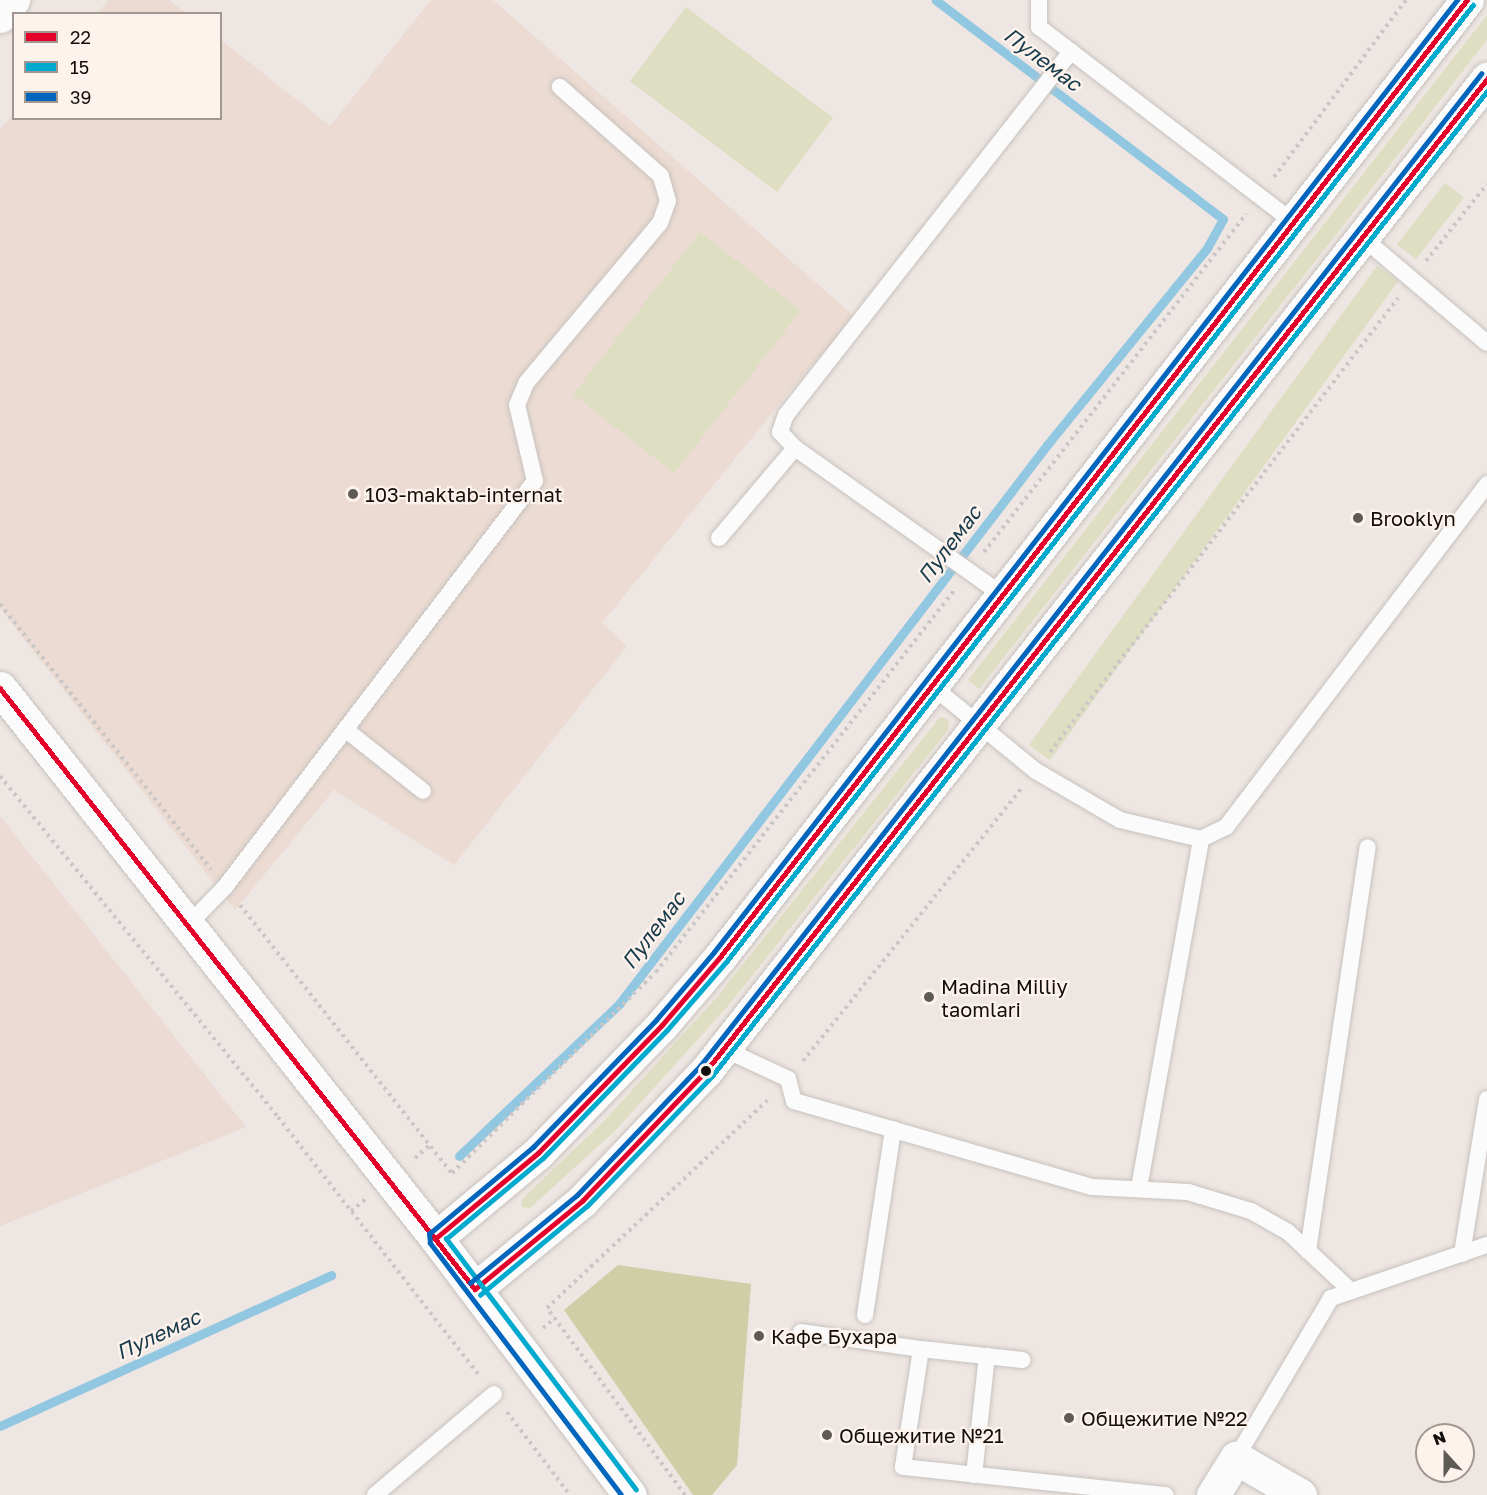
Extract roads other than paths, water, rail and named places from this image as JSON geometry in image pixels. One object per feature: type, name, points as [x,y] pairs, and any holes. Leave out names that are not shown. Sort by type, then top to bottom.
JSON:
[{"type":"main road","points":[[0,16],[13,0]]},
{"type":"main road","points":[[436,1238],[538,1152],[662,1025],[932,686],[1467,0]]},
{"type":"main road","points":[[475,1289],[590,1192],[657,1126],[724,1049],[1487,79]]},
{"type":"main road","points":[[0,688],[436,1238],[630,1495]]},
{"type":"main road","points":[[1213,1495],[1236,1458],[1300,1495]]},
{"type":"lane","points":[[1039,0],[1039,27],[1294,223]]},
{"type":"lane","points":[[1003,595],[795,448],[780,432],[786,415],[1071,52]]},
{"type":"lane","points":[[188,926],[225,887],[535,481],[517,405],[527,382],[660,223],[668,201],[661,176],[560,87]]},
{"type":"lane","points":[[1363,238],[1487,343]]},
{"type":"lane","points":[[719,538],[795,448]]},
{"type":"lane","points":[[932,686],[1036,771],[1120,820],[1201,839],[1226,827],[1487,484]]},
{"type":"lane","points":[[346,730],[423,790]]},
{"type":"lane","points":[[1139,1188],[1201,839]]},
{"type":"lane","points":[[1308,1251],[1368,847]]},
{"type":"lane","points":[[724,1049],[788,1079],[794,1101],[1092,1186],[1188,1192],[1251,1210],[1288,1232],[1351,1291]]},
{"type":"lane","points":[[1462,1254],[1487,1099]]},
{"type":"lane","points":[[865,1315],[893,1129]]},
{"type":"lane","points":[[1236,1458],[1331,1298],[1487,1245]]},
{"type":"lane","points":[[801,1332],[1022,1360]]},
{"type":"lane","points":[[921,1349],[903,1467],[1077,1490],[1166,1495]]},
{"type":"lane","points":[[974,1475],[987,1356]]},
{"type":"lane","points":[[375,1495],[494,1394]]},
{"type":"waterway","name":"Пулемас","points":[[459,1156],[619,1004],[1047,445],[1207,248],[1223,219],[936,0]]},
{"type":"waterway","name":"Пулемас","points":[[0,1426],[331,1275]]},
{"type":"place","name":"103-maktab-internat","points":[[353,494]]},
{"type":"place","name":"Brooklyn","points":[[1358,518]]},
{"type":"place","name":"Madina Milliy taomlari","points":[[929,997]]},
{"type":"place","name":"Кафе Бухара","points":[[759,1336]]},
{"type":"place","name":"Общежитие №22","points":[[1069,1418]]},
{"type":"place","name":"Общежитие №21","points":[[827,1435]]}]
